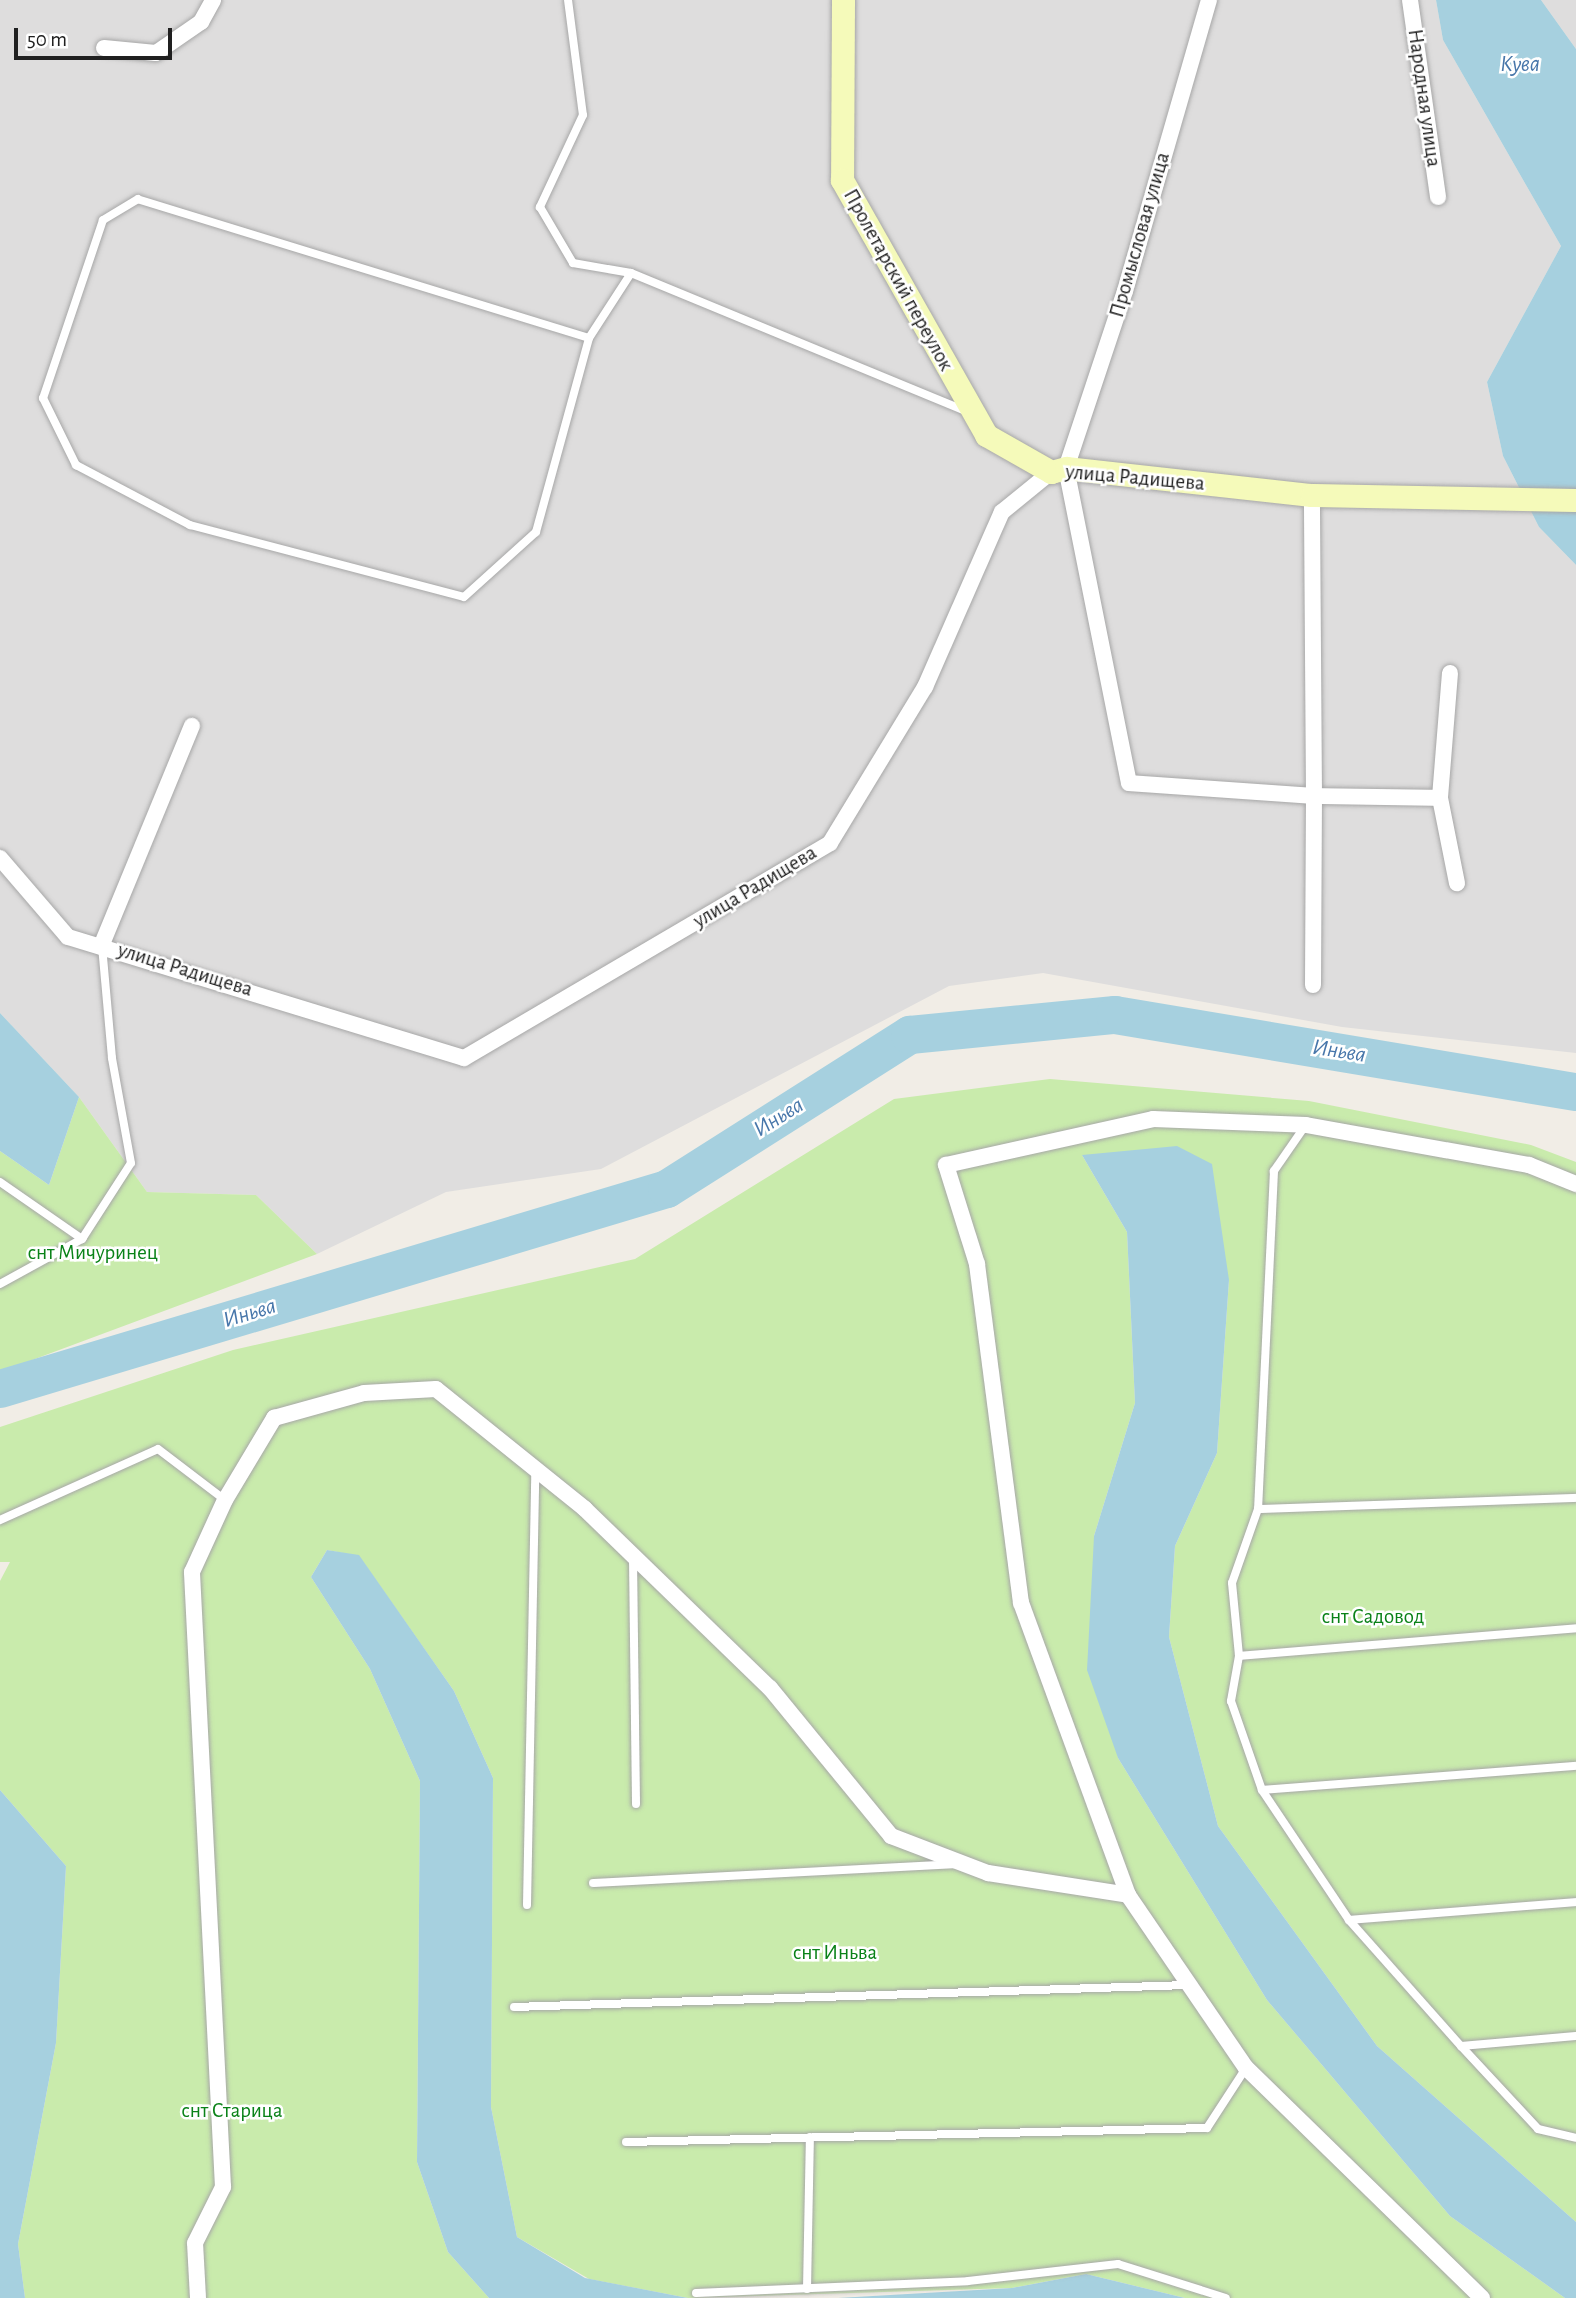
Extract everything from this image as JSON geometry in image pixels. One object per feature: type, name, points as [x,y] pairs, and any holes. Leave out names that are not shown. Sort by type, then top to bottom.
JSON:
[{"type":"street","points":[[104,48],[156,53],[201,22],[213,0]]},
{"type":"street","name":"Пролетарский переулок","points":[[843,0],[842,180],[986,435],[1059,470]]},
{"type":"street","name":"Промысловая улица","points":[[1059,470],[1125,291],[1209,0]]},
{"type":"street","name":"Народная улица","points":[[1410,0],[1438,197]]},
{"type":"street","points":[[1059,470],[1129,783],[1314,796],[1440,798]]},
{"type":"street","name":"улица Радищева","points":[[0,858],[68,937],[102,944],[464,1058],[830,843],[925,687],[1002,512],[1059,470],[1312,495],[1464,500],[1576,500]]},
{"type":"street","points":[[1312,495],[1312,985]]},
{"type":"street","points":[[1450,673],[1440,798],[1457,883]]},
{"type":"street","points":[[102,944],[192,726]]},
{"type":"street","points":[[1482,2298],[1246,2068],[1192,1985],[1128,1895],[1021,1603],[977,1264],[946,1165],[1153,1119],[1306,1125],[1529,1165],[1576,1184]]},
{"type":"street","points":[[198,2298],[195,2243],[223,2187],[192,1572],[225,1500],[274,1418],[364,1392],[436,1389],[535,1468],[633,1555],[770,1688],[891,1836],[964,1863],[1128,1895]]},
{"type":"lane","points":[[568,0],[583,116],[540,208],[573,263],[631,273],[974,414]]},
{"type":"lane","points":[[589,338],[138,199],[103,220],[43,398],[76,464],[190,524],[464,597],[536,532],[589,338],[631,273]]},
{"type":"lane","points":[[0,1284],[82,1239],[131,1163],[112,1058],[102,944]]},
{"type":"lane","points":[[1306,1125],[1274,1171],[1258,1509],[1233,1583],[1239,1656],[1231,1701],[1262,1790],[1349,1920],[1538,2129],[1576,2138]]},
{"type":"lane","points":[[0,1182],[82,1239]]},
{"type":"lane","points":[[0,1520],[158,1449],[225,1500]]},
{"type":"lane","points":[[527,1905],[535,1468]]},
{"type":"lane","points":[[1258,1509],[1576,1498]]},
{"type":"lane","points":[[633,1555],[636,1804]]},
{"type":"lane","points":[[1239,1656],[1576,1628]]},
{"type":"lane","points":[[1262,1790],[1576,1766]]},
{"type":"lane","points":[[593,1884],[964,1863]]},
{"type":"lane","points":[[1349,1920],[1576,1902]]},
{"type":"lane","points":[[513,2007],[1192,1985]]},
{"type":"lane","points":[[1461,2046],[1576,2036]]},
{"type":"lane","points":[[626,2141],[1207,2128],[1246,2068]]},
{"type":"lane","points":[[807,2289],[810,2137]]},
{"type":"lane","points":[[696,2293],[968,2281],[1118,2264],[1226,2298]]},
{"type":"shaded area","points":[[0,0],[1436,0],[1443,40],[1561,246],[1487,382],[1503,456],[1539,527],[1576,565],[1576,1053],[1342,1027],[1043,973],[949,986],[601,1169],[446,1192],[317,1254],[256,1195],[147,1192],[79,1097],[0,1013]]},
{"type":"shaded area","points":[[1541,0],[1576,0],[1576,49]]},
{"type":"green space","points":[[1050,1079],[1309,1101],[1531,1145],[1576,1162],[1576,2222],[1377,2046],[1218,1826],[1169,1637],[1175,1546],[1217,1453],[1229,1280],[1082,1155],[1127,1232],[1135,1403],[1094,1536],[1118,1758],[1267,2000],[1450,2216],[1565,2298],[1185,2298],[1086,2274],[1012,2288],[688,2298],[589,2279],[517,2237],[491,2107],[493,1778],[454,1691],[359,1556],[327,1550],[311,1577],[370,1669],[420,1781],[417,2162],[448,2252],[489,2298],[25,2298],[18,2244],[56,2043],[66,1866],[0,1790],[0,1581],[10,1562],[0,1562],[0,1427],[233,1350],[635,1259],[894,1099]]},
{"type":"green space","name":"снт Мичуринец","points":[[79,1097],[147,1192],[256,1195],[317,1254],[0,1372],[0,1151],[49,1185]]},
{"type":"water","name":"Кува","points":[[1436,0],[1541,0],[1576,49],[1576,565],[1539,527],[1503,456],[1487,382],[1561,246],[1443,40]]},
{"type":"water","points":[[0,1013],[79,1097],[49,1185],[0,1151]]},
{"type":"water","points":[[1177,1146],[1212,1164],[1229,1280],[1217,1453],[1175,1546],[1169,1637],[1218,1826],[1377,2046],[1576,2222],[1576,2298],[1565,2298],[1450,2216],[1267,2000],[1118,1758],[1087,1670],[1094,1536],[1135,1403],[1127,1232],[1082,1155]]},
{"type":"water","points":[[327,1550],[359,1555],[454,1691],[493,1778],[491,2107],[517,2237],[585,2278],[688,2298],[489,2298],[448,2252],[417,2162],[420,1781],[370,1669],[311,1577]]},
{"type":"water","points":[[0,1790],[66,1866],[56,2043],[18,2244],[25,2298],[0,2298]]},
{"type":"water","points":[[1086,2274],[1185,2298],[838,2298],[1012,2288]]},
{"type":"waterway","name":"Иньва","points":[[0,1389],[667,1189],[910,1035],[1115,1015],[1576,1092]]},
{"type":"park label","name":"снт Садовод","points":[[1373,1617]]},
{"type":"park label","name":"снт Иньва","points":[[835,1953]]},
{"type":"park label","name":"снт Старица","points":[[232,2111]]}]
